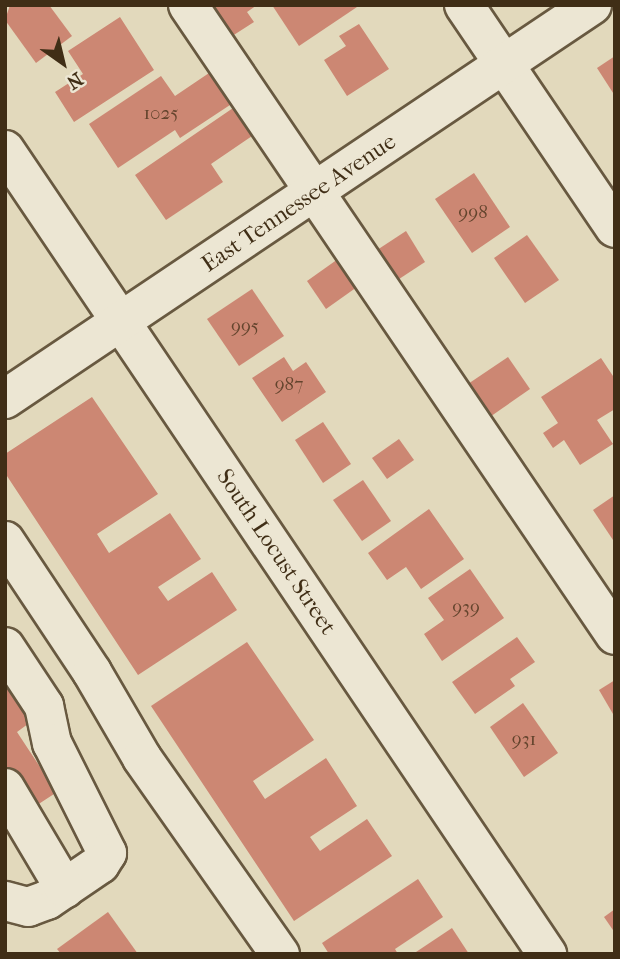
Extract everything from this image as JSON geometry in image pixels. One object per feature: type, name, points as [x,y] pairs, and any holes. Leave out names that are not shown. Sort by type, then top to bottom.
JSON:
[{"type":"street","points":[[188,5],[615,635]]},
{"type":"street","points":[[464,5],[615,228]]},
{"type":"street","name":"East Tennessee Avenue","points":[[5,399],[592,5]]},
{"type":"street","name":"South Locust Street","points":[[5,150],[547,954]]},
{"type":"street","points":[[5,541],[92,673],[142,758],[280,954]]},
{"type":"street","points":[[5,647],[44,706],[52,743],[106,847],[100,864],[65,889],[29,907],[5,901]]},
{"type":"street","points":[[5,789],[65,889]]},
{"type":"building","points":[[10,5],[49,5],[72,36],[36,63],[5,20]]},
{"type":"building","points":[[207,5],[257,5],[247,12],[254,22],[226,40]]},
{"type":"building","points":[[272,5],[360,5],[299,46]]},
{"type":"building","points":[[120,17],[154,70],[74,122],[55,92],[83,74],[68,51]]},
{"type":"building","points":[[359,24],[389,69],[347,96],[324,60],[346,46],[339,36]]},
{"type":"building","points":[[615,56],[615,96],[597,68]]},
{"type":"building","points":[[212,71],[233,103],[180,138],[175,130],[118,168],[89,124],[161,76],[175,96]]},
{"type":"building","points":[[236,106],[255,134],[211,164],[223,182],[166,220],[135,175]]},
{"type":"building","points":[[474,173],[510,227],[472,253],[435,199]]},
{"type":"building","points":[[406,231],[425,262],[393,283],[374,252]]},
{"type":"building","points":[[527,235],[559,280],[525,303],[494,258]]},
{"type":"building","points":[[338,259],[357,287],[326,309],[307,281]]},
{"type":"building","points":[[252,289],[284,336],[239,366],[207,319]]},
{"type":"building","points":[[284,357],[293,371],[306,362],[326,392],[282,422],[252,378]]},
{"type":"building","points":[[508,357],[530,389],[484,421],[462,388]]},
{"type":"building","points":[[601,358],[615,379],[615,409],[597,420],[613,444],[580,465],[564,440],[553,448],[543,433],[558,423],[541,397]]},
{"type":"building","points":[[92,397],[158,494],[97,534],[109,553],[170,513],[201,559],[158,587],[168,601],[212,572],[237,610],[138,675],[5,473],[5,454]]},
{"type":"building","points":[[323,422],[351,464],[323,483],[295,440]]},
{"type":"building","points":[[399,439],[414,460],[387,479],[372,458]]},
{"type":"building","points":[[363,480],[391,521],[362,541],[333,500]]},
{"type":"building","points":[[615,495],[615,543],[593,510]]},
{"type":"building","points":[[429,509],[464,559],[421,589],[406,567],[387,580],[368,553]]},
{"type":"building","points":[[470,569],[504,618],[442,661],[424,634],[444,620],[428,598]]},
{"type":"building","points":[[517,637],[535,662],[510,679],[515,686],[475,714],[452,682]]},
{"type":"building","points":[[247,642],[314,740],[253,781],[265,799],[326,758],[357,806],[310,837],[320,851],[367,819],[392,856],[294,921],[151,706]]},
{"type":"building","points":[[5,667],[32,721],[17,732],[42,770],[65,754],[80,777],[5,826]]},
{"type":"building","points":[[615,680],[615,714],[613,714],[599,690]]},
{"type":"building","points":[[523,703],[558,753],[524,777],[490,727]]},
{"type":"building","points":[[418,879],[443,917],[395,949],[398,954],[329,954],[322,943]]},
{"type":"building","points":[[615,909],[615,933],[604,917]]},
{"type":"building","points":[[108,912],[138,954],[61,954],[57,949]]},
{"type":"building","points":[[452,928],[469,954],[413,954]]}]
